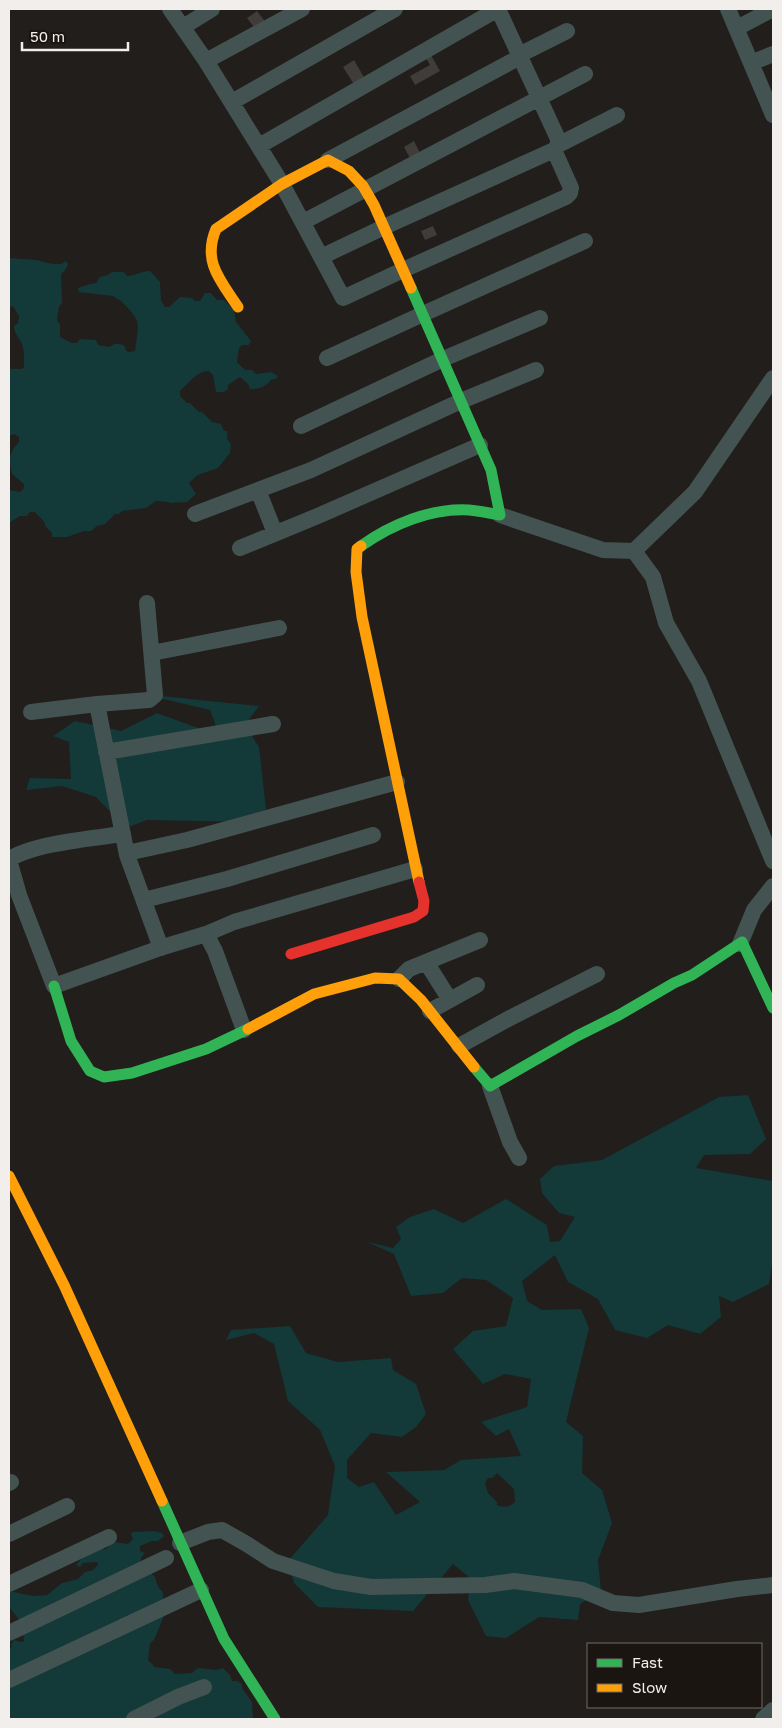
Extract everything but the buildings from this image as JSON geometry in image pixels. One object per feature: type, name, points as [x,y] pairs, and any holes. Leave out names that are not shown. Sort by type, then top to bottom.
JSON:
[{"type":"street","points":[[170,9],[206,61],[282,184],[343,298],[566,197],[570,193],[571,188],[556,148],[558,139],[498,9],[259,146]]},
{"type":"street","points":[[183,28],[212,9]]},
{"type":"street","points":[[206,61],[302,9]]},
{"type":"street","points":[[232,102],[395,9]]},
{"type":"street","points":[[728,9],[772,107]]},
{"type":"street","points":[[736,28],[773,9]]},
{"type":"street","points":[[238,307],[212,264],[209,252],[216,229],[282,184],[567,32]]},
{"type":"street","points":[[751,63],[773,54]]},
{"type":"street","points":[[303,222],[585,74]]},
{"type":"street","points":[[321,257],[556,148],[617,114]]},
{"type":"street","points":[[328,160],[341,164],[353,173],[366,190],[384,227],[491,470],[500,515]]},
{"type":"street","points":[[327,358],[585,241]]},
{"type":"street","points":[[301,426],[443,359],[540,318]]},
{"type":"street","points":[[195,514],[311,470],[461,401],[536,370]]},
{"type":"street","points":[[291,954],[398,922],[423,911],[424,901],[415,869],[362,617],[356,572],[357,549],[367,540],[392,527],[436,513],[467,510],[500,515],[603,550],[634,551],[695,492],[773,378]]},
{"type":"street","points":[[240,548],[480,444]]},
{"type":"street","points":[[258,490],[275,533]]},
{"type":"street","points":[[634,551],[653,577],[666,623],[699,681],[773,860]]},
{"type":"street","points":[[31,712],[149,700],[156,695],[147,603]]},
{"type":"street","points":[[152,653],[279,628]]},
{"type":"street","points":[[97,704],[127,853],[161,948]]},
{"type":"street","points":[[106,752],[273,724]]},
{"type":"street","points":[[127,853],[187,840],[397,782]]},
{"type":"street","points":[[9,860],[23,852],[68,842],[123,834]]},
{"type":"street","points":[[144,900],[228,879],[374,835]]},
{"type":"street","points":[[9,866],[54,986],[72,1041],[90,1071],[104,1077],[132,1073],[206,1049],[314,994],[375,978],[399,979],[421,1000],[490,1086],[510,1142],[518,1158]]},
{"type":"street","points":[[54,986],[283,906],[415,869]]},
{"type":"street","points":[[490,1086],[577,1036],[620,1015],[674,983],[692,975],[740,944],[754,910],[773,886]]},
{"type":"street","points":[[206,934],[215,951],[244,1030]]},
{"type":"street","points":[[399,979],[409,969],[480,940]]},
{"type":"street","points":[[740,944],[742,942],[773,1008]]},
{"type":"street","points":[[426,962],[450,1000]]},
{"type":"street","points":[[459,1046],[597,974]]},
{"type":"street","points":[[430,1011],[477,986]]},
{"type":"street","points":[[9,1176],[64,1285],[224,1639],[275,1719]]},
{"type":"street","points":[[9,1534],[67,1506]]},
{"type":"street","points":[[180,1543],[208,1532],[222,1530],[245,1542],[273,1561],[334,1581],[372,1587],[485,1585],[514,1581],[582,1590],[613,1603],[639,1605],[773,1585]]},
{"type":"street","points":[[9,1584],[109,1537]]},
{"type":"street","points":[[9,1633],[166,1558]]},
{"type":"street","points":[[9,1680],[202,1590]]},
{"type":"street","points":[[134,1719],[178,1697],[204,1687]]},
{"type":"street","points":[[763,1719],[773,1710]]},
{"type":"water","points":[[9,258],[36,260],[53,264],[61,264],[66,261],[68,264],[61,274],[62,303],[59,307],[57,320],[60,324],[60,337],[72,343],[77,343],[80,339],[96,340],[98,345],[109,347],[118,344],[125,346],[128,352],[135,351],[138,327],[135,318],[127,307],[113,296],[79,292],[78,288],[96,283],[100,277],[112,272],[124,272],[127,276],[150,271],[160,282],[161,300],[165,307],[169,307],[180,297],[200,301],[205,293],[211,293],[217,300],[224,300],[234,310],[236,322],[251,341],[249,345],[242,345],[239,348],[237,362],[245,370],[252,370],[256,374],[271,372],[278,376],[257,389],[250,389],[248,384],[240,377],[228,385],[228,389],[224,392],[216,392],[213,375],[209,371],[193,378],[180,391],[180,396],[187,403],[190,403],[199,412],[202,412],[212,422],[221,424],[224,431],[227,431],[227,438],[231,445],[230,453],[218,468],[198,475],[189,483],[196,494],[187,502],[170,503],[156,501],[146,508],[122,511],[119,514],[115,514],[105,524],[97,526],[91,531],[84,531],[67,537],[52,537],[52,533],[35,512],[30,512],[27,516],[20,516],[9,523],[9,490],[20,492],[24,488],[24,484],[12,474],[10,465],[11,453],[19,442],[19,437],[14,434],[9,436],[9,369],[22,369],[24,367],[24,351],[14,328],[18,323],[19,316],[13,306],[9,307]]},
{"type":"water","points":[[142,694],[259,706],[245,725],[259,747],[266,809],[252,822],[147,820],[126,828],[96,797],[62,786],[26,790],[30,778],[71,779],[69,742],[53,736],[75,721],[121,731],[157,713],[209,732],[216,726],[210,710]]},
{"type":"water","points":[[748,1095],[766,1139],[750,1154],[704,1155],[696,1168],[773,1181],[773,1257],[769,1284],[733,1302],[719,1296],[721,1317],[700,1334],[668,1325],[647,1338],[615,1330],[598,1299],[568,1282],[555,1255],[522,1281],[527,1301],[542,1310],[581,1309],[589,1328],[566,1422],[583,1436],[582,1473],[602,1490],[612,1523],[598,1560],[601,1591],[580,1604],[578,1620],[539,1617],[506,1638],[486,1636],[468,1600],[470,1578],[453,1564],[413,1611],[318,1607],[294,1583],[288,1561],[328,1515],[335,1466],[320,1430],[288,1401],[274,1344],[254,1333],[226,1340],[231,1330],[290,1326],[306,1353],[338,1362],[391,1358],[393,1370],[416,1384],[426,1414],[416,1427],[402,1437],[371,1433],[347,1460],[347,1478],[359,1487],[374,1482],[396,1515],[420,1502],[386,1472],[444,1470],[461,1460],[521,1456],[509,1429],[496,1436],[481,1422],[527,1407],[531,1379],[505,1374],[483,1384],[453,1349],[473,1331],[506,1326],[513,1298],[486,1280],[462,1278],[443,1293],[411,1296],[394,1254],[367,1242],[393,1248],[401,1239],[396,1227],[410,1217],[434,1209],[463,1223],[506,1199],[547,1225],[550,1242],[560,1241],[575,1217],[559,1213],[542,1193],[540,1179],[554,1166],[602,1160],[719,1097]],"holes":[[[497,1473],[514,1489],[515,1502],[513,1504],[509,1506],[497,1505],[497,1502],[488,1493],[485,1483],[488,1478],[492,1478]]]},
{"type":"water","points":[[154,1531],[162,1533],[164,1536],[158,1541],[152,1541],[140,1546],[140,1551],[145,1553],[141,1558],[141,1563],[155,1577],[158,1587],[163,1592],[164,1616],[154,1640],[150,1643],[148,1660],[155,1667],[170,1669],[175,1674],[192,1673],[198,1668],[216,1670],[223,1668],[230,1675],[232,1681],[242,1684],[242,1688],[252,1702],[253,1719],[9,1719],[9,1650],[14,1640],[24,1641],[21,1622],[9,1607],[9,1591],[33,1596],[47,1595],[62,1583],[78,1579],[85,1572],[93,1570],[98,1565],[97,1562],[83,1563],[80,1567],[76,1565],[83,1557],[83,1550],[106,1549],[113,1542],[128,1544],[133,1539],[131,1534],[133,1532]]},
{"type":"traffic: fast","points":[[361,546],[399,524],[426,515],[455,510],[481,511],[500,515],[491,470],[411,288]]},
{"type":"traffic: fast","points":[[474,1067],[490,1086],[577,1036],[692,975],[742,942],[773,1008]]},
{"type":"traffic: fast","points":[[54,986],[71,1041],[90,1071],[104,1077],[132,1073],[206,1049],[248,1029]]},
{"type":"traffic: fast","points":[[162,1501],[224,1639],[275,1719]]},
{"type":"traffic: slow","points":[[238,307],[220,280],[212,261],[212,241],[216,229],[282,184],[328,160],[349,171],[363,186],[374,205],[411,288]]},
{"type":"traffic: slow","points":[[361,546],[357,549],[356,572],[362,617],[419,882]]},
{"type":"traffic: slow","points":[[248,1029],[314,994],[375,978],[399,979],[421,1000],[474,1067]]},
{"type":"traffic: slow","points":[[9,1176],[64,1285],[162,1501]]},
{"type":"traffic: jam","points":[[291,954],[414,917],[423,911],[424,901],[419,882]]}]
